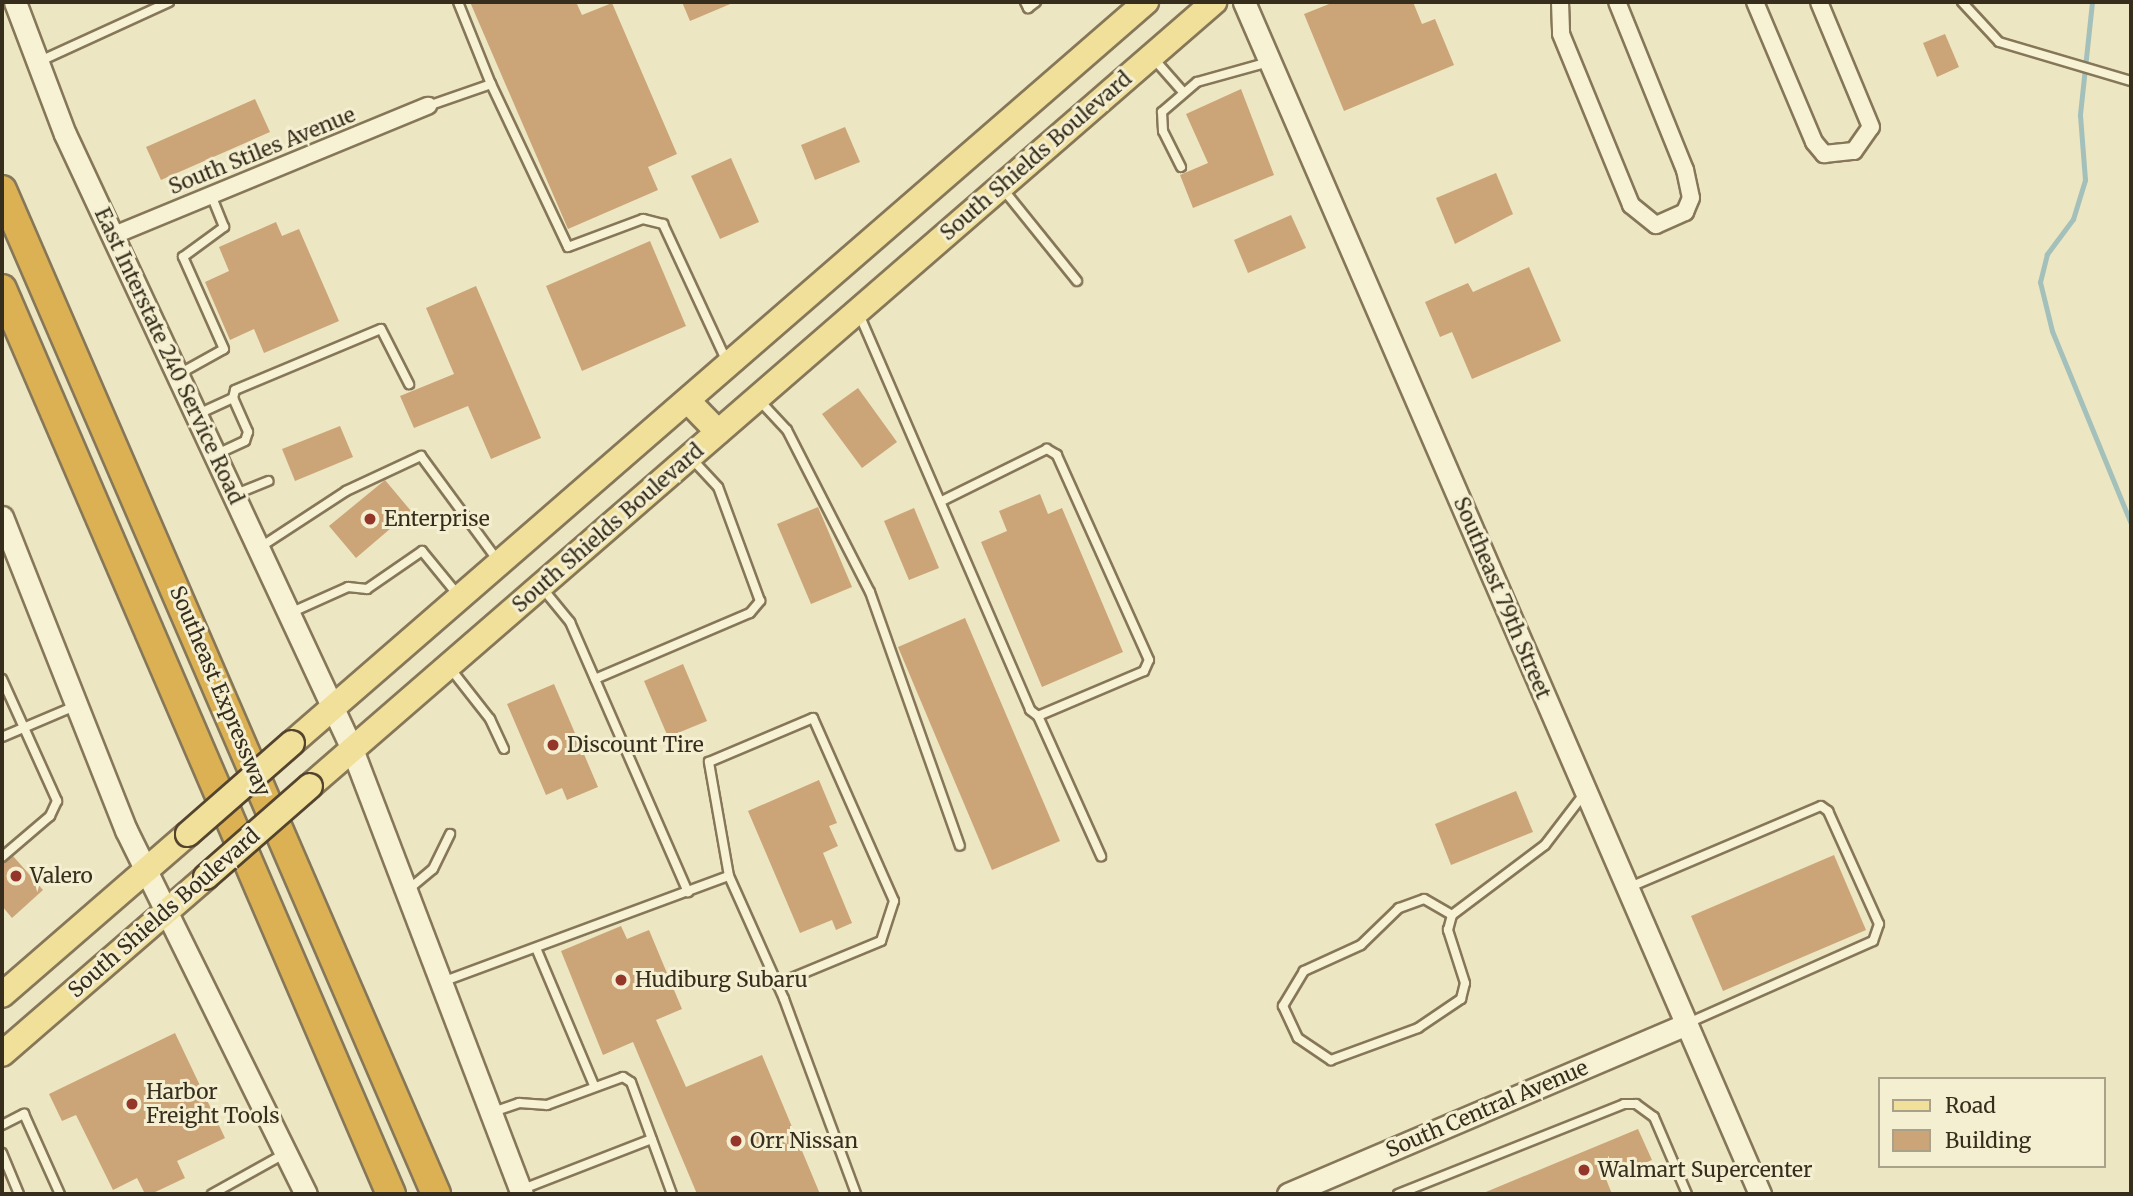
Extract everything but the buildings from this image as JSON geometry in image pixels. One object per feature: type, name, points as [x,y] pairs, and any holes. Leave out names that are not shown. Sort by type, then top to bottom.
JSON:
[{"type":"highway","name":"Southeast Expressway","points":[[2,190],[436,1194]]},
{"type":"highway","name":"Southeast Expressway","points":[[2,289],[391,1194]]},
{"type":"main road","name":"South Shields Boulevard","points":[[2,995],[1146,2]]},
{"type":"main road","name":"South Shields Boulevard","points":[[2,1054],[1214,2]]},
{"type":"main road","points":[[688,401],[718,432]]},
{"type":"street","name":"East Interstate 240 Service Road","points":[[15,2],[35,63],[112,236],[352,749],[521,1192]]},
{"type":"street","name":"Southeast 79th Street","points":[[1244,2],[1760,1194]]},
{"type":"street","points":[[1560,2],[1561,34],[1632,205],[1656,225],[1685,212],[1691,198],[1685,170],[1617,2]]},
{"type":"street","points":[[1755,2],[1814,142],[1824,155],[1854,151],[1871,127],[1819,2]]},
{"type":"street","name":"South Stiles Avenue","points":[[112,236],[428,106]]},
{"type":"street","points":[[2,517],[125,830],[168,909],[306,1194]]},
{"type":"street","name":"South Central Avenue","points":[[1288,1194],[1686,1024]]},
{"type":"lane","points":[[35,63],[169,2]]},
{"type":"lane","points":[[458,2],[491,84],[568,247],[643,219],[663,223],[729,365]]},
{"type":"lane","points":[[1025,2],[1028,8],[1036,2]]},
{"type":"lane","points":[[1962,2],[1999,42],[2131,81]]},
{"type":"lane","points":[[1152,57],[1184,93]]},
{"type":"lane","points":[[1181,167],[1163,131],[1162,113],[1197,82],[1269,62]]},
{"type":"lane","points":[[428,106],[491,84]]},
{"type":"lane","points":[[1001,187],[1077,281]]},
{"type":"lane","points":[[177,375],[224,349],[183,257],[224,226],[211,195]]},
{"type":"lane","points":[[857,311],[942,501],[1030,710],[1038,716],[1101,856]]},
{"type":"lane","points":[[215,455],[245,441],[248,432],[233,398],[235,390],[381,329],[409,384]]},
{"type":"lane","points":[[196,415],[233,398]]},
{"type":"lane","points":[[757,398],[787,430],[870,592],[960,846]]},
{"type":"lane","points":[[942,501],[1047,449],[1056,455],[1149,660],[1144,671],[1038,716]]},
{"type":"lane","points":[[259,548],[346,491],[421,456],[500,563]]},
{"type":"lane","points":[[594,679],[750,613],[760,601],[718,487],[690,457]]},
{"type":"lane","points":[[234,495],[269,481]]},
{"type":"lane","points":[[290,613],[348,587],[367,589],[422,551],[460,597]]},
{"type":"lane","points":[[541,587],[569,622],[688,892]]},
{"type":"lane","points":[[449,666],[490,719],[505,749]]},
{"type":"lane","points":[[2,679],[57,801],[50,816],[2,857]]},
{"type":"lane","points":[[2,737],[75,706]]},
{"type":"lane","points":[[777,984],[881,941],[894,901],[813,718],[709,762],[729,876],[777,984],[856,1194]]},
{"type":"lane","points":[[1452,915],[1424,899],[1399,908],[1361,944],[1304,971],[1283,1006],[1298,1038],[1331,1060],[1418,1028],[1461,999],[1465,984],[1448,930],[1452,915],[1545,845],[1586,792]]},
{"type":"lane","points":[[1627,889],[1821,806],[1828,811],[1879,924],[1873,941],[1686,1024]]},
{"type":"lane","points":[[407,891],[433,869],[450,834]]},
{"type":"lane","points":[[442,982],[729,876]]},
{"type":"lane","points":[[536,948],[594,1085]]},
{"type":"lane","points":[[491,1112],[519,1103],[547,1105],[615,1076],[631,1082],[672,1194]]},
{"type":"lane","points":[[1398,1194],[1624,1104],[1636,1104],[1654,1117],[1687,1194]]},
{"type":"lane","points":[[2,1125],[24,1114],[60,1194]]},
{"type":"lane","points":[[521,1192],[652,1139]]},
{"type":"lane","points":[[2,1153],[19,1194]]},
{"type":"lane","points":[[212,1194],[286,1153]]},
{"type":"waterway","points":[[2092,2],[2080,115],[2085,180],[2073,219],[2047,254],[2040,282],[2052,331],[2131,524]]},
{"type":"place","name":"Enterprise","points":[[370,519]]},
{"type":"place","name":"Discount Tire","points":[[553,745]]},
{"type":"place","name":"Valero","points":[[16,876]]},
{"type":"place","name":"Hudiburg Subaru","points":[[621,980]]},
{"type":"place","name":"Harbor Freight Tools","points":[[132,1104]]},
{"type":"place","name":"Orr Nissan","points":[[736,1141]]},
{"type":"place","name":"Walmart Supercenter","points":[[1584,1170]]}]
